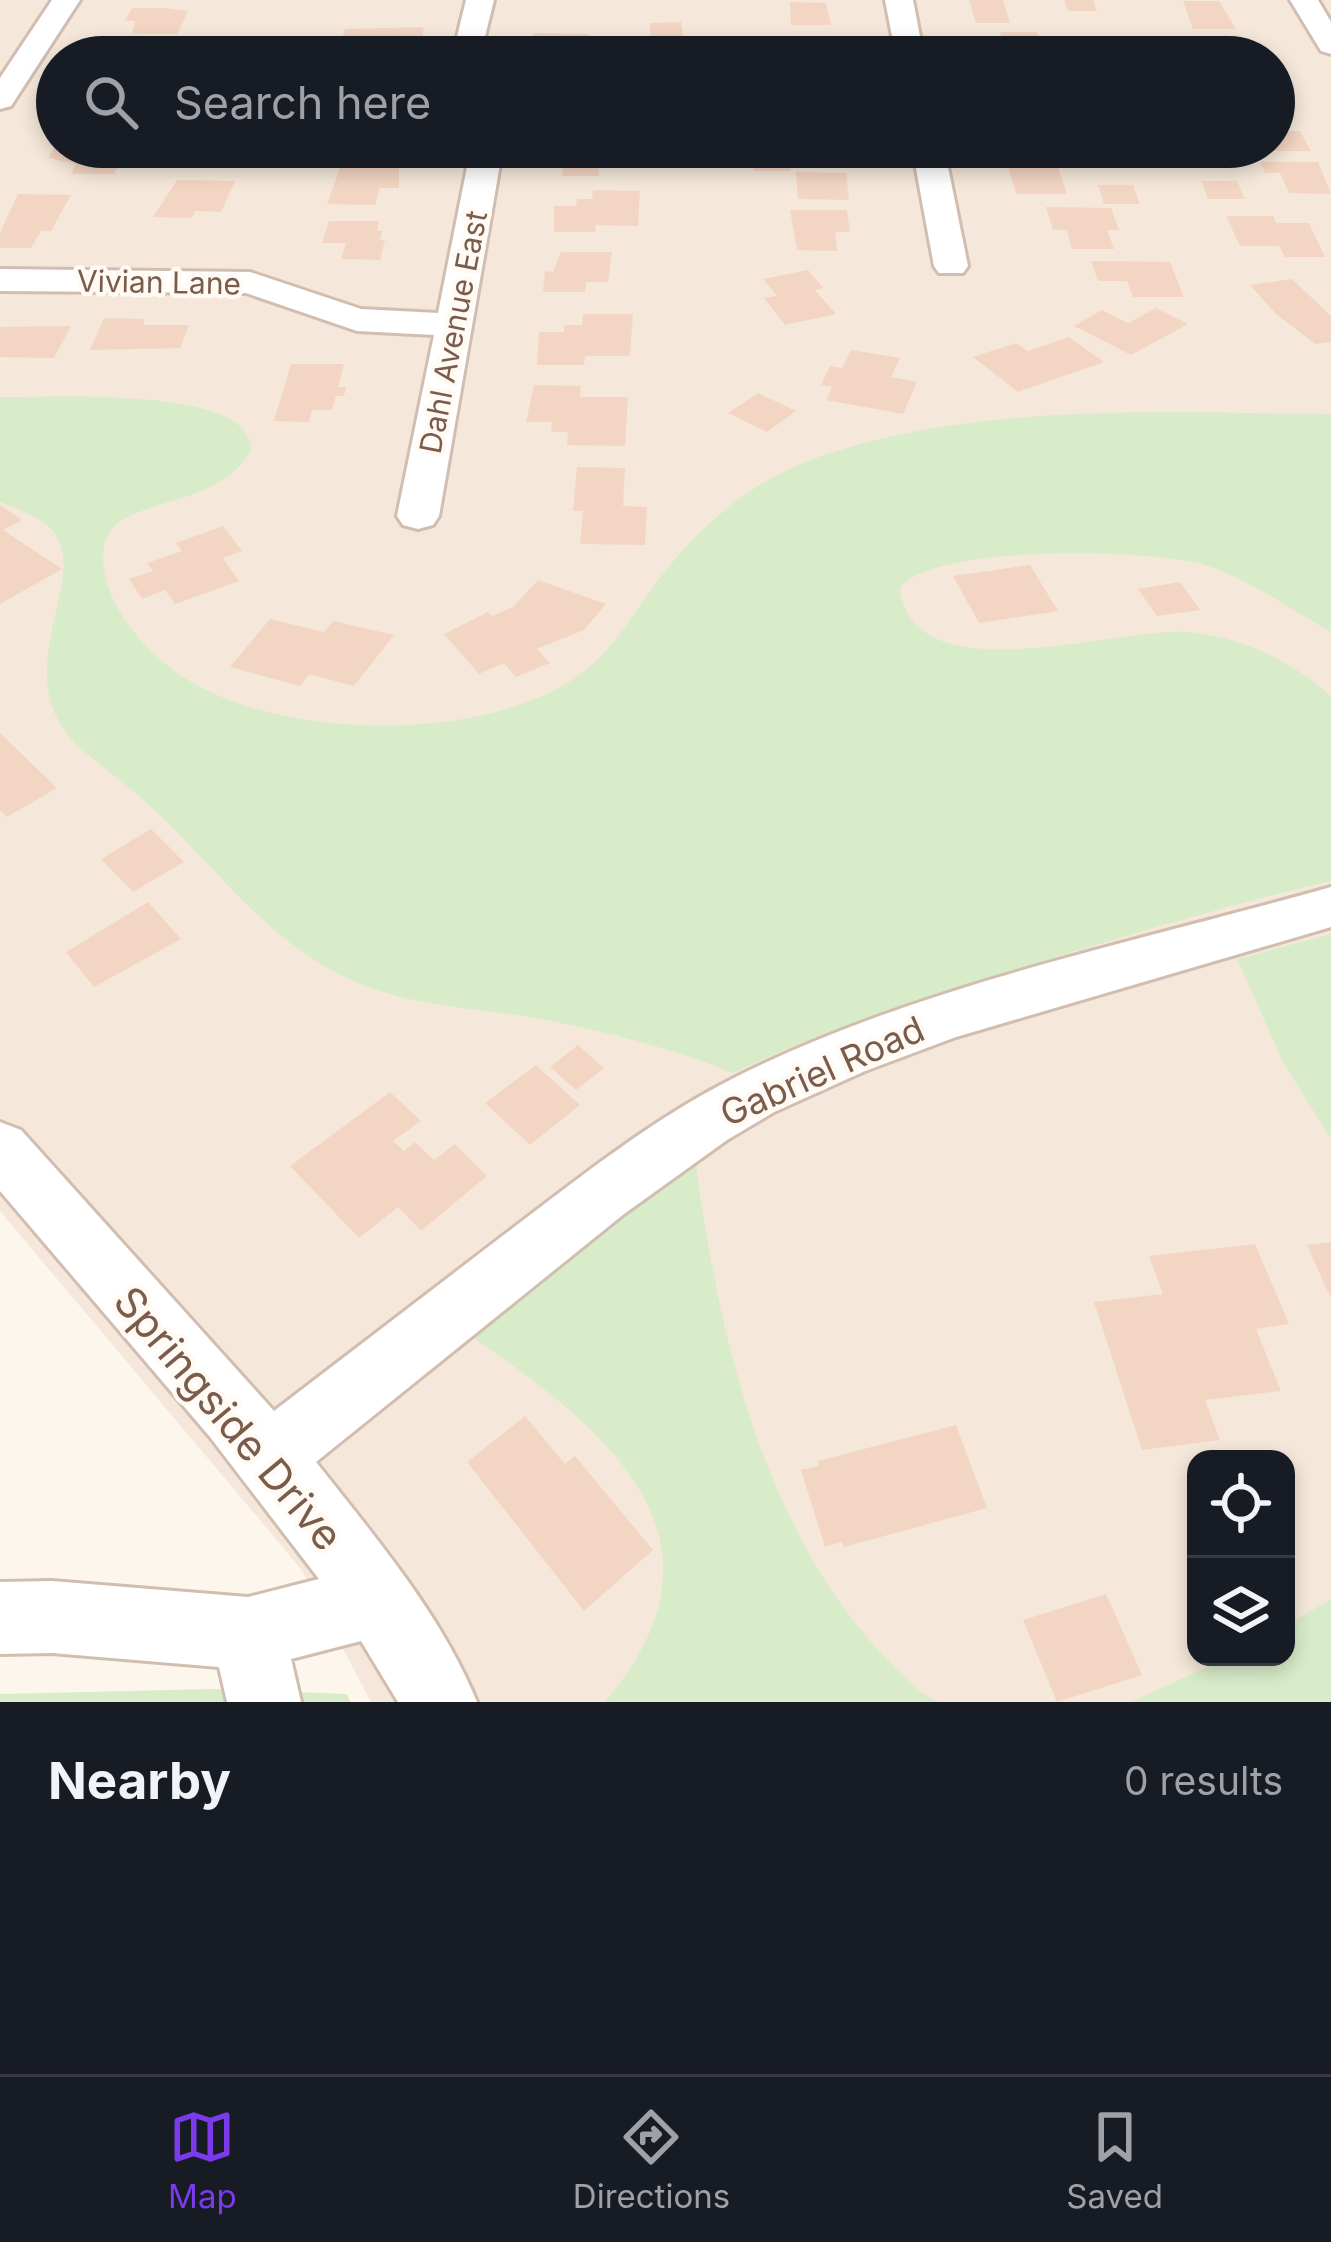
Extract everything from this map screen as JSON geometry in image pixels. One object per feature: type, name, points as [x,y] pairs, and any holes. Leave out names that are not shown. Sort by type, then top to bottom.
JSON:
[{"type":"street","points":[[42,36],[66,0]]},
{"type":"street","points":[[471,36],[480,0]]},
{"type":"street","points":[[899,0],[906,36]]},
{"type":"street","points":[[1304,0],[1331,45]]},
{"type":"street","points":[[0,100],[36,45]]},
{"type":"street","name":"Dahl Avenue East","points":[[418,516],[484,168]]},
{"type":"street","points":[[932,168],[951,266]]},
{"type":"street","name":"Vivian Lane","points":[[0,280],[250,283],[357,320],[454,325]]},
{"type":"street","name":"Gabriel Road","points":[[268,1458],[603,1195],[706,1122],[754,1095],[845,1054],[948,1017],[1331,907]]},
{"type":"street","name":"Springside Drive","points":[[0,1148],[268,1458],[378,1601],[440,1702]]},
{"type":"street","points":[[0,1618],[52,1617],[256,1668],[378,1601]]},
{"type":"shaded area","points":[[0,0],[1331,0],[1331,1702],[371,1702],[301,1569],[0,1211]]},
{"type":"green space","points":[[0,397],[100,397],[185,404],[219,414],[243,429],[251,450],[236,470],[216,484],[128,517],[113,528],[103,560],[111,595],[155,655],[209,691],[258,709],[315,721],[374,725],[433,723],[490,713],[540,697],[582,673],[711,522],[777,475],[827,454],[887,437],[1012,418],[1331,414],[1331,632],[1224,572],[1143,556],[997,557],[954,563],[920,574],[900,588],[913,621],[941,641],[980,649],[1024,649],[1191,632],[1248,646],[1299,672],[1331,696],[1331,881],[1183,919],[960,987],[845,1026],[733,1073],[603,1032],[427,1003],[371,988],[311,958],[285,939],[158,813],[79,747],[57,718],[48,687],[48,657],[63,570],[61,547],[44,523],[0,502]]},
{"type":"green space","points":[[1331,934],[1331,1139],[1283,1062],[1237,959]]},
{"type":"green space","points":[[696,1164],[733,1360],[777,1489],[841,1605],[902,1675],[938,1702],[605,1702],[645,1643],[662,1589],[660,1540],[642,1494],[611,1451],[571,1411],[474,1338],[612,1225]]},
{"type":"green space","points":[[1331,1599],[1331,1702],[1131,1702],[1209,1666],[1295,1666],[1295,1621]]},
{"type":"green space","points":[[213,1689],[347,1694],[350,1702],[0,1702],[0,1694]]},
{"type":"building","points":[[969,0],[1003,0],[1010,23],[976,23]]},
{"type":"building","points":[[1064,0],[1093,0],[1097,11],[1068,11]]},
{"type":"building","points":[[1183,1],[1219,1],[1236,29],[1193,29]]},
{"type":"building","points":[[790,2],[826,3],[831,25],[791,25]]},
{"type":"building","points":[[132,8],[188,11],[177,34],[146,34],[132,33],[135,21],[125,21]]},
{"type":"building","points":[[681,22],[683,36],[650,36],[650,23]]},
{"type":"building","points":[[424,27],[422,36],[343,36],[345,29]]},
{"type":"building","points":[[1000,32],[1037,32],[1038,36],[1001,36]]},
{"type":"building","points":[[533,33],[589,34],[589,36]]},
{"type":"building","points":[[1295,131],[1300,131],[1311,151],[1295,151]]},
{"type":"building","points":[[1318,162],[1331,194],[1289,193],[1280,173],[1265,173],[1263,168]]},
{"type":"building","points":[[74,168],[117,168],[114,174],[71,174]]},
{"type":"building","points":[[340,168],[399,168],[399,188],[380,188],[375,205],[327,204]]},
{"type":"building","points":[[563,168],[599,168],[599,176],[562,176]]},
{"type":"building","points":[[791,168],[791,171],[753,171]]},
{"type":"building","points":[[1008,168],[1058,168],[1067,194],[1016,194]]},
{"type":"building","points":[[796,172],[846,173],[849,200],[798,199]]},
{"type":"building","points":[[177,180],[235,181],[221,212],[195,211],[192,218],[153,217]]},
{"type":"building","points":[[1201,181],[1237,181],[1245,199],[1208,199]]},
{"type":"building","points":[[1098,185],[1133,185],[1140,204],[1104,204]]},
{"type":"building","points":[[593,190],[640,191],[638,226],[596,225],[595,232],[554,232],[554,206],[576,206],[577,199],[592,199]]},
{"type":"building","points":[[18,194],[71,195],[51,231],[41,231],[31,248],[0,248],[0,233]]},
{"type":"building","points":[[1046,207],[1111,208],[1119,230],[1107,230],[1114,249],[1072,249],[1067,230],[1053,230]]},
{"type":"building","points":[[790,210],[847,210],[850,232],[835,232],[837,251],[797,250]]},
{"type":"building","points":[[1226,216],[1273,216],[1276,223],[1309,223],[1325,257],[1285,257],[1279,246],[1240,246]]},
{"type":"building","points":[[329,221],[379,221],[377,231],[382,231],[380,240],[385,240],[380,260],[341,259],[346,243],[322,243]]},
{"type":"building","points":[[561,252],[612,252],[608,282],[586,282],[585,292],[543,292],[545,271],[553,272]]},
{"type":"building","points":[[1091,261],[1170,262],[1184,297],[1133,297],[1127,281],[1098,281]]},
{"type":"building","points":[[808,270],[823,288],[815,290],[836,314],[785,325],[764,298],[777,296],[763,279]]},
{"type":"building","points":[[1292,279],[1331,316],[1331,342],[1315,344],[1276,314],[1250,285]]},
{"type":"building","points":[[1156,308],[1188,324],[1131,355],[1074,326],[1102,310],[1128,323]]},
{"type":"building","points":[[583,314],[633,314],[630,356],[585,356],[584,365],[537,365],[539,332],[564,332],[564,325],[582,325]]},
{"type":"building","points":[[104,318],[145,319],[143,325],[189,325],[180,348],[90,350]]},
{"type":"building","points":[[71,326],[54,358],[0,357],[0,327]]},
{"type":"building","points":[[1069,337],[1104,362],[1018,392],[973,357],[1016,343],[1028,351]]},
{"type":"building","points":[[851,350],[900,358],[891,377],[917,382],[903,414],[826,400],[832,387],[821,385],[830,366],[842,368]]},
{"type":"building","points":[[291,364],[344,364],[338,387],[346,387],[344,396],[336,396],[332,410],[312,410],[309,422],[274,421]]},
{"type":"building","points":[[534,385],[581,386],[580,397],[628,397],[625,446],[567,445],[568,432],[551,432],[552,422],[526,422]]},
{"type":"building","points":[[758,393],[796,411],[767,432],[728,413]]},
{"type":"building","points":[[577,467],[625,468],[623,506],[647,507],[645,545],[580,544],[583,511],[573,511]]},
{"type":"building","points":[[0,505],[22,520],[3,530],[62,569],[0,604]]},
{"type":"building","points":[[223,526],[242,551],[223,558],[239,581],[175,604],[165,590],[142,599],[129,579],[153,571],[147,563],[182,551],[176,543]]},
{"type":"building","points":[[1030,565],[1058,611],[979,623],[953,576]]},
{"type":"building","points":[[538,580],[606,604],[584,630],[537,649],[550,663],[516,677],[504,663],[479,674],[444,634],[488,612],[492,616],[513,607]]},
{"type":"building","points":[[1180,582],[1200,610],[1157,616],[1138,589]]},
{"type":"building","points":[[270,619],[324,632],[333,621],[394,635],[354,686],[309,674],[300,686],[230,667]]},
{"type":"building","points":[[0,733],[57,788],[7,817],[0,810]]},
{"type":"building","points":[[151,829],[184,862],[133,892],[101,859]]},
{"type":"building","points":[[148,902],[181,939],[94,987],[66,952]]},
{"type":"building","points":[[578,1045],[604,1068],[576,1090],[550,1067]]},
{"type":"building","points":[[536,1065],[580,1105],[530,1145],[485,1103]]},
{"type":"building","points":[[390,1092],[421,1121],[393,1141],[404,1151],[415,1142],[434,1160],[455,1144],[487,1176],[421,1231],[398,1207],[359,1238],[290,1166]]},
{"type":"building","points":[[1331,1242],[1331,1299],[1307,1245]]},
{"type":"building","points":[[1255,1244],[1289,1324],[1256,1329],[1281,1391],[1205,1400],[1220,1440],[1142,1450],[1094,1302],[1163,1294],[1149,1256]]},
{"type":"building","points":[[525,1416],[565,1464],[575,1456],[653,1550],[584,1611],[467,1462]]},
{"type":"building","points":[[956,1425],[987,1508],[844,1547],[842,1542],[825,1547],[801,1470],[819,1466],[818,1461]]},
{"type":"building","points":[[1106,1594],[1142,1675],[1057,1702],[1023,1620]]}]
